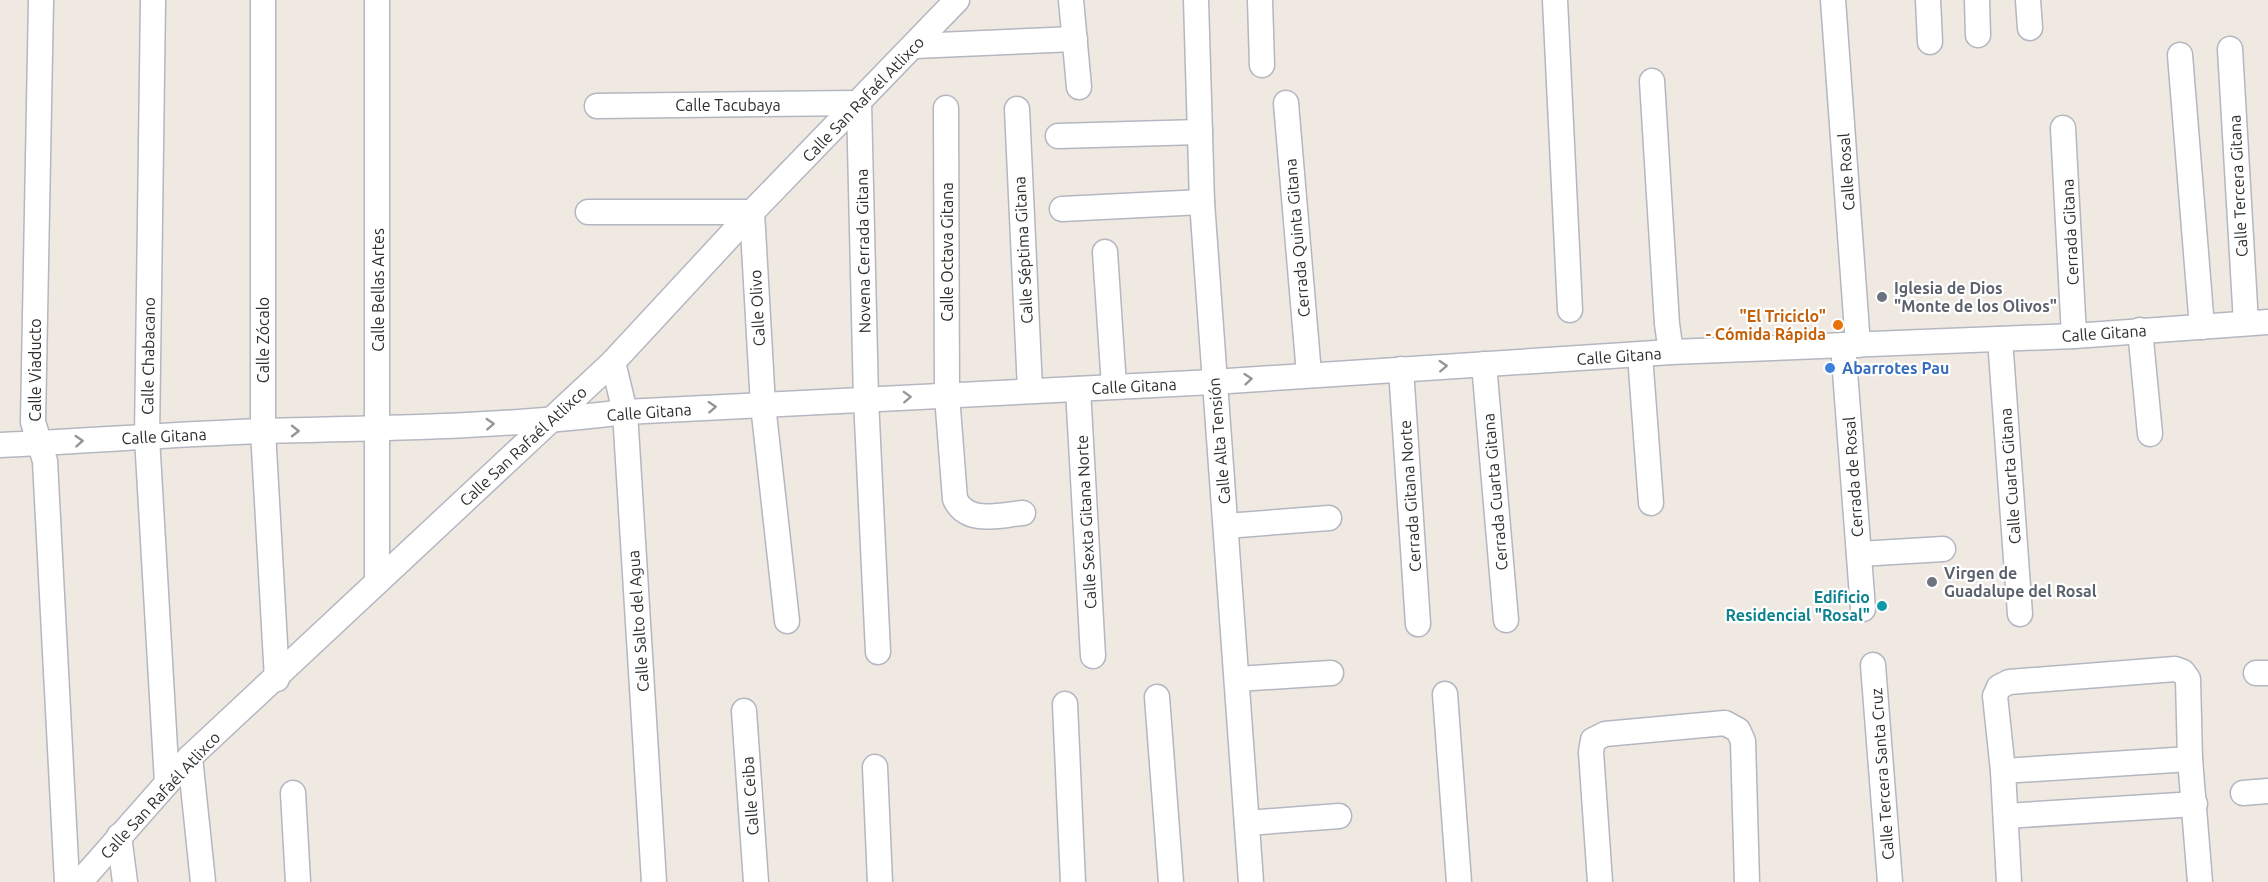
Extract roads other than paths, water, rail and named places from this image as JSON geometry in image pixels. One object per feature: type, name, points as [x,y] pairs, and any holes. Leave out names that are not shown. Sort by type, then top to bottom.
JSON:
[{"type":"street","name":"Calle Viaducto","points":[[41,0],[33,422],[45,461],[67,882]]},
{"type":"street","name":"Calle Chabacano","points":[[153,0],[147,437],[167,783]]},
{"type":"street","name":"Calle Zócalo","points":[[263,0],[263,431],[277,679]]},
{"type":"street","name":"Calle Bellas Artes","points":[[377,0],[379,430],[377,580]]},
{"type":"street","name":"Calle San Rafaél Atlixco","points":[[80,882],[190,757],[277,679],[377,580],[613,362],[752,212],[957,0]]},
{"type":"street","points":[[1071,0],[1079,87]]},
{"type":"street","name":"Calle Alta Tensión","points":[[1196,0],[1202,202],[1251,882]]},
{"type":"street","points":[[1260,0],[1262,65]]},
{"type":"street","points":[[1555,0],[1570,310]]},
{"type":"street","name":"Calle Rosal","points":[[1833,0],[1851,345]]},
{"type":"street","points":[[1928,0],[1930,42]]},
{"type":"street","points":[[1977,0],[1978,35]]},
{"type":"street","points":[[2028,0],[2030,28]]},
{"type":"street","points":[[915,46],[1075,39]]},
{"type":"street","name":"Calle Tercera Gitana","points":[[2229,49],[2257,322]]},
{"type":"street","points":[[2180,55],[2202,327]]},
{"type":"street","points":[[1652,81],[1666,324],[1671,352]]},
{"type":"street","name":"Calle Tacubaya","points":[[597,106],[859,103]]},
{"type":"street","name":"Novena Cerrada Gitana","points":[[859,103],[866,399],[878,652]]},
{"type":"street","name":"Cerrada Quinta Gitana","points":[[1286,103],[1309,374]]},
{"type":"street","name":"Calle Octava Gitana","points":[[946,108],[947,396],[955,499],[960,510],[971,516],[1023,513]]},
{"type":"street","name":"Calle Séptima Gitana","points":[[1017,110],[1030,390]]},
{"type":"street","name":"Cerrada Gitana","points":[[2063,128],[2074,336]]},
{"type":"street","points":[[1058,136],[1200,132]]},
{"type":"street","points":[[1062,209],[1202,202]]},
{"type":"street","points":[[588,212],[752,212]]},
{"type":"street","name":"Calle Olivo","points":[[752,212],[763,405],[787,621]]},
{"type":"street","points":[[1105,252],[1114,386]]},
{"type":"street","name":"Calle Gitana","points":[[0,445],[263,431],[379,430],[549,422],[625,412],[1214,382],[1671,352],[2074,336],[2257,322]]},
{"type":"street","points":[[2140,330],[2150,435]]},
{"type":"street","name":"Calle Cuarta Gitana","points":[[2000,339],[2020,614]]},
{"type":"street","name":"Cerrada de Rosal","points":[[1851,345],[1863,609]]},
{"type":"street","points":[[1640,355],[1652,503]]},
{"type":"street","name":"Calle Salto del Agua","points":[[613,362],[625,412],[654,882]]},
{"type":"street","name":"Cerrada Cuarta Gitana","points":[[1484,364],[1506,620]]},
{"type":"street","name":"Cerrada Gitana Norte","points":[[1401,369],[1418,624]]},
{"type":"street","name":"Calle Sexta Gitana Norte","points":[[1078,389],[1093,656]]},
{"type":"street","points":[[1226,526],[1329,518]]},
{"type":"street","points":[[1859,554],[1943,549]]},
{"type":"street","name":"Calle Tercera Santa Cruz","points":[[1873,665],[1890,882]]},
{"type":"street","points":[[2009,882],[2003,771],[1995,696],[1999,687],[2009,682],[2175,669],[2183,672],[2188,679],[2190,759],[2200,882]]},
{"type":"street","points":[[1237,679],[1331,673]]},
{"type":"street","points":[[1445,694],[1459,882]]},
{"type":"street","points":[[1157,697],[1171,882]]},
{"type":"street","points":[[1065,704],[1073,882]]},
{"type":"street","name":"Calle Ceiba","points":[[744,711],[756,882]]},
{"type":"street","points":[[1599,882],[1591,752],[1593,740],[1605,734],[1725,723],[1738,730],[1743,741],[1747,882]]},
{"type":"street","points":[[190,757],[202,882]]},
{"type":"street","points":[[2003,771],[2190,759]]},
{"type":"street","points":[[875,767],[880,882]]},
{"type":"street","points":[[2243,793],[2268,791]]},
{"type":"street","points":[[293,793],[298,882]]},
{"type":"street","points":[[2006,816],[2194,804]]},
{"type":"street","points":[[1248,823],[1339,816]]},
{"type":"street","points":[[119,836],[124,882]]},
{"type":"place","name":"Iglesia de Dios \"Monte de los Olivos\"","points":[[1882,297]]},
{"type":"place","name":"\"El Triciclo\" - Cómida Rápida","points":[[1838,325]]},
{"type":"place","name":"Abarrotes Pau","points":[[1830,368]]},
{"type":"place","name":"Virgen de Guadalupe del Rosal","points":[[1932,582]]},
{"type":"place","name":"Edificio Residencial \"Rosal\"","points":[[1882,606]]}]
